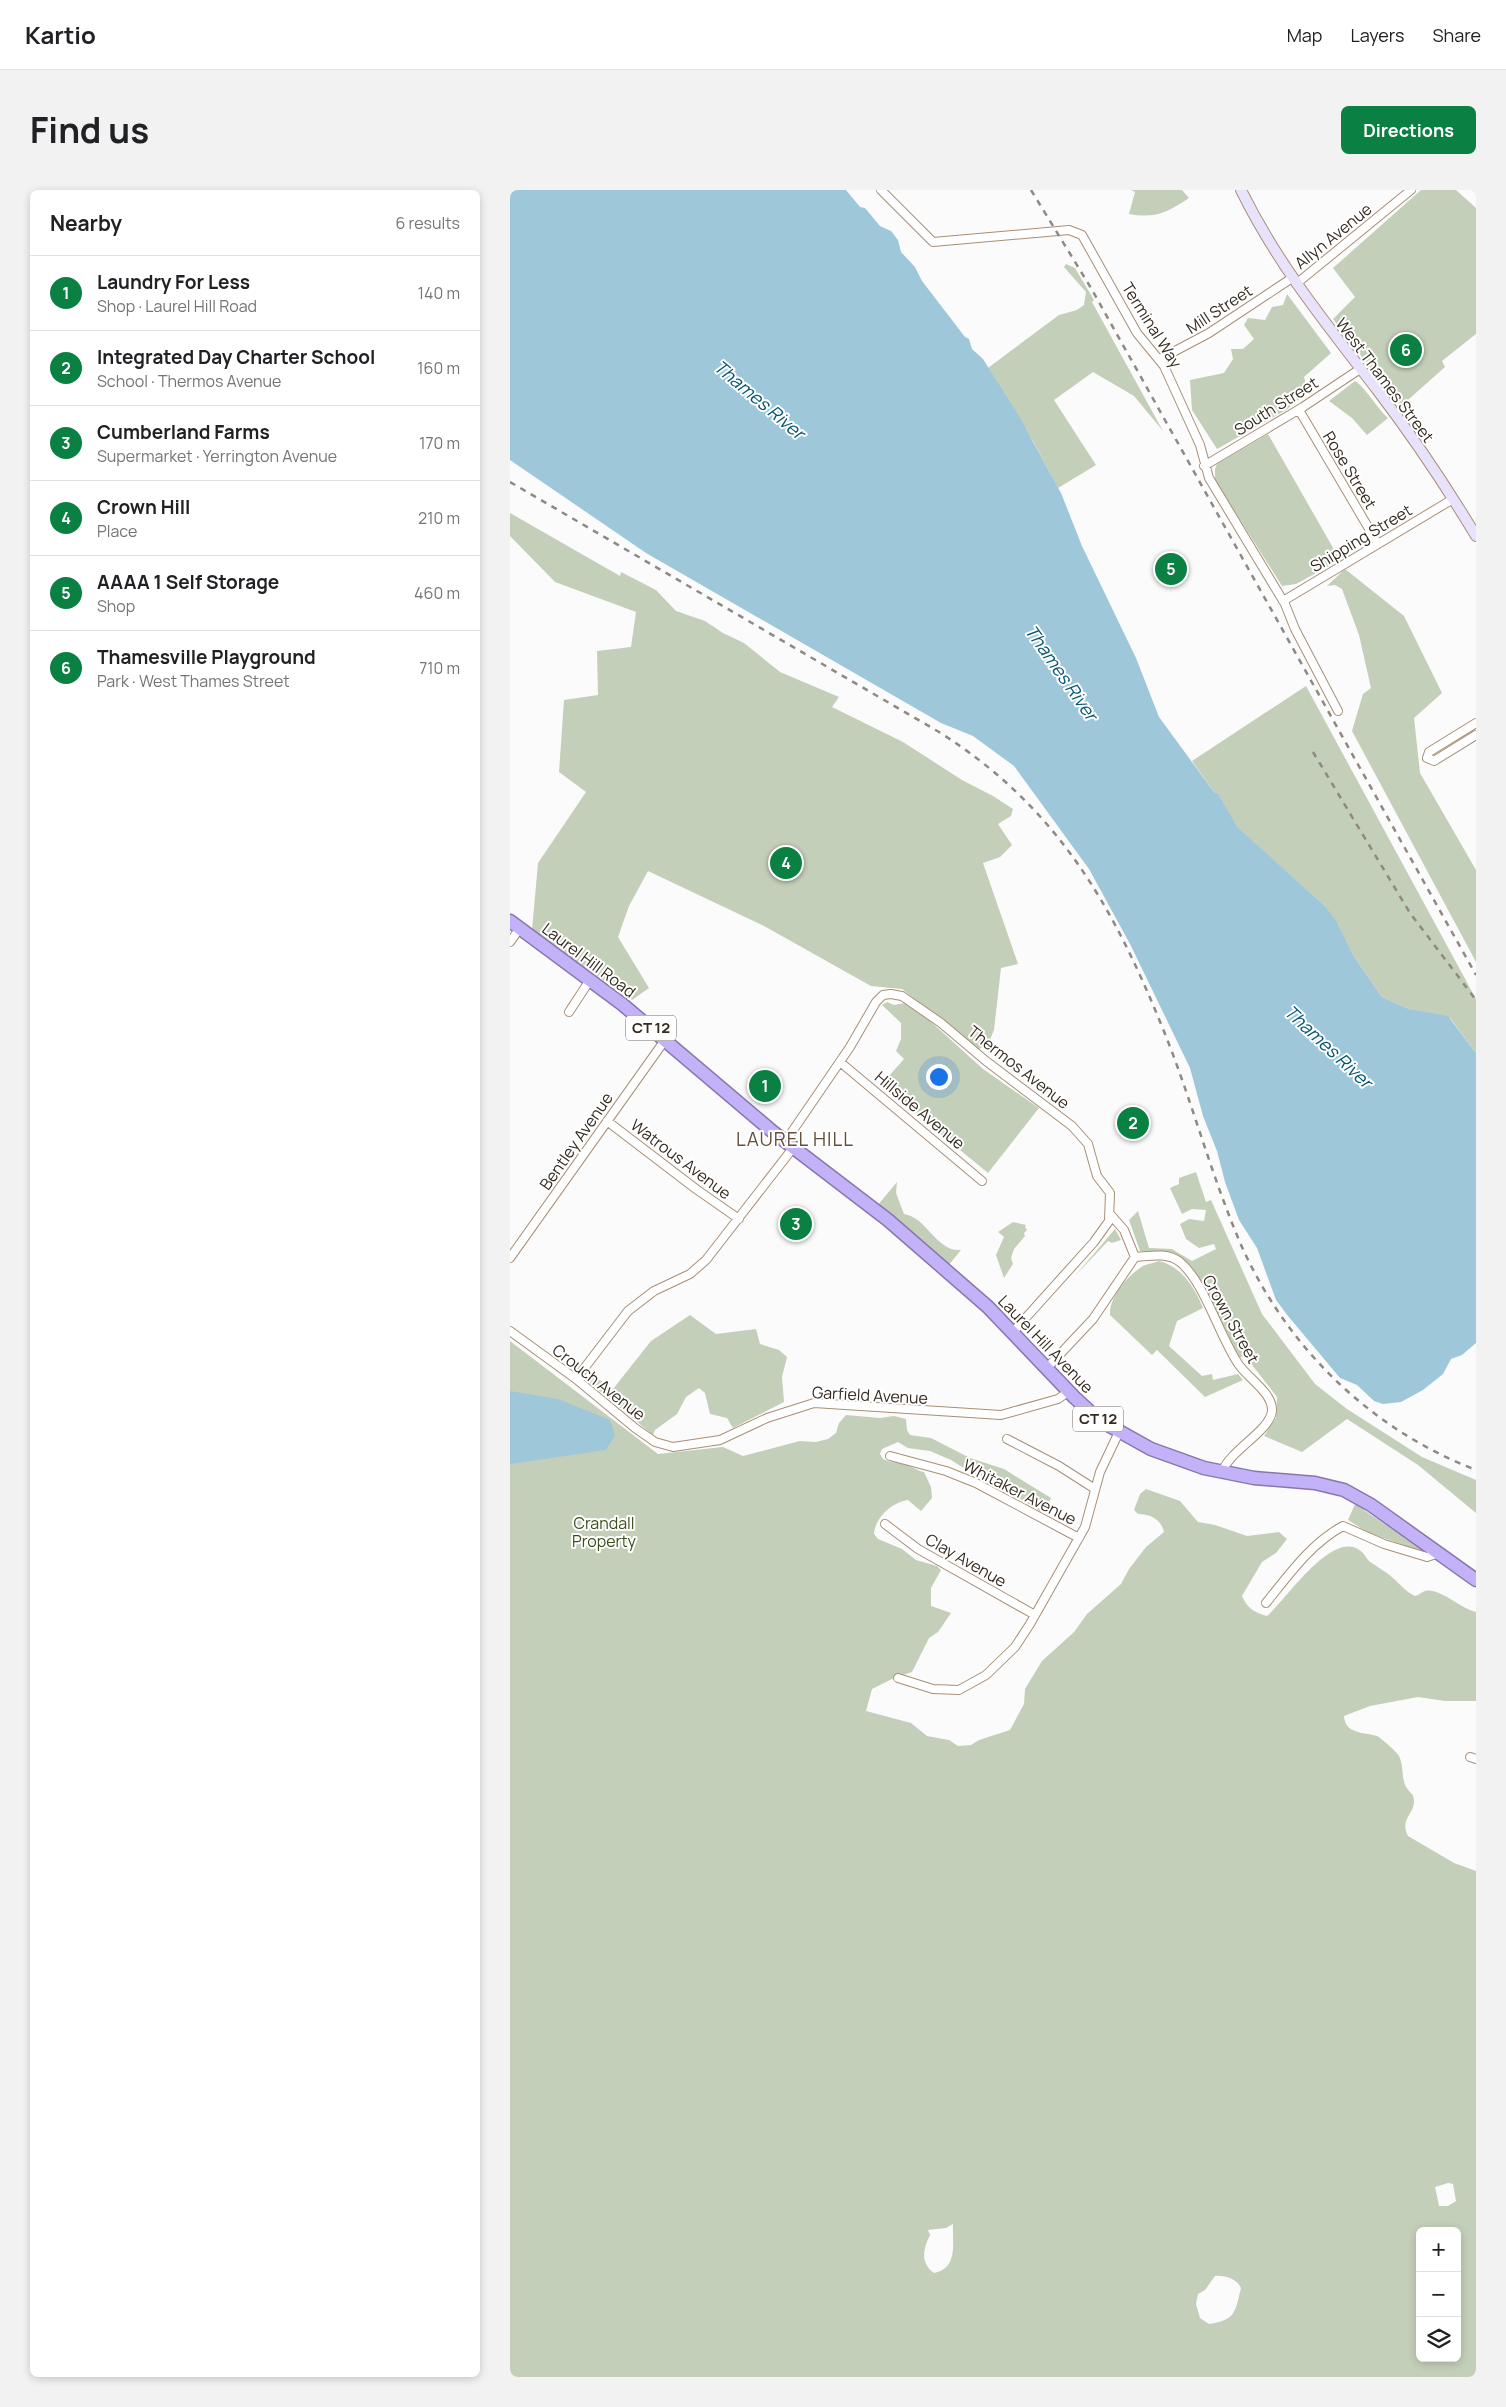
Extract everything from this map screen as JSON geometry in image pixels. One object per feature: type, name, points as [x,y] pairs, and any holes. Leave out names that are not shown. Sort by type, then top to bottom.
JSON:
[{"type":"highway","name":"Laurel Hill Road","points":[[515,925],[590,980],[666,1040],[789,1145]]},
{"type":"highway","name":"Laurel Hill Avenue","points":[[789,1145],[888,1220],[983,1302],[1092,1415],[1119,1432],[1161,1453],[1222,1472],[1259,1479],[1310,1482],[1338,1488],[1364,1501],[1476,1580]]},
{"type":"main road","name":"West Thames Street","points":[[1241,190],[1268,241],[1294,281],[1409,434],[1476,536]]},
{"type":"street","name":"Terminal Way","points":[[881,190],[928,240],[935,243],[1069,230],[1079,233],[1137,333],[1160,359],[1200,445],[1204,466],[1209,478],[1283,601],[1338,711]]},
{"type":"street","name":"Allyn Avenue","points":[[1294,281],[1411,190]]},
{"type":"street","name":"Mill Street","points":[[1160,359],[1204,336],[1294,281]]},
{"type":"street","name":"South Street","points":[[1204,466],[1299,410],[1360,369]]},
{"type":"street","name":"Rose Street","points":[[1299,410],[1378,544]]},
{"type":"street","name":"Shipping Street","points":[[1283,601],[1453,499]]},
{"type":"street","points":[[1476,723],[1429,752],[1427,758],[1431,761],[1434,760],[1476,735]]},
{"type":"street","points":[[510,942],[515,925]]},
{"type":"street","points":[[569,1012],[590,980]]},
{"type":"street","name":"Thermos Avenue","points":[[576,1379],[628,1311],[654,1291],[682,1280],[695,1271],[711,1254],[739,1219],[789,1145],[879,998],[889,994],[902,996],[941,1023],[986,1061],[1079,1133],[1090,1148],[1099,1180],[1110,1193],[1110,1214]]},
{"type":"street","name":"Bentley Avenue","points":[[510,1258],[666,1040]]},
{"type":"street","name":"Hillside Avenue","points":[[840,1062],[982,1181]]},
{"type":"street","name":"Watrous Avenue","points":[[607,1121],[696,1190],[739,1219]]},
{"type":"street","points":[[1013,1332],[1104,1229],[1110,1214],[1124,1230],[1135,1257],[1093,1319],[1046,1369]]},
{"type":"street","name":"Crown Street","points":[[1135,1257],[1165,1255],[1182,1264],[1202,1293],[1230,1352],[1270,1403],[1270,1418],[1229,1459],[1222,1472]]},
{"type":"street","name":"Crouch Avenue","points":[[510,1331],[576,1379],[655,1442],[673,1447]]},
{"type":"street","name":"Garfield Avenue","points":[[673,1447],[720,1440],[767,1418],[814,1404],[1001,1415],[1058,1399],[1068,1392]]},
{"type":"street","points":[[898,1678],[932,1689],[955,1691],[986,1675],[1011,1651],[1021,1639],[1079,1538],[1086,1522],[1100,1472],[1119,1432]]},
{"type":"street","points":[[1007,1438],[1059,1466],[1095,1489]]},
{"type":"street","name":"Whitaker Avenue","points":[[890,1456],[946,1471],[976,1483],[1079,1538]]},
{"type":"street","name":"Clay Avenue","points":[[885,1524],[918,1549],[1035,1615]]},
{"type":"street","points":[[1266,1603],[1306,1556],[1333,1532],[1343,1526],[1384,1544],[1427,1556],[1438,1553]]},
{"type":"green space","points":[[1131,190],[1182,190],[1189,198],[1168,211],[1154,215],[1129,214],[1135,192]]},
{"type":"green space","points":[[1421,190],[1456,190],[1476,208],[1476,334],[1442,361],[1445,367],[1400,407],[1333,319],[1355,297],[1333,268]]},
{"type":"green space","points":[[1066,264],[1075,268],[1094,300],[1092,302],[1163,431],[1134,396],[1093,372],[1054,400],[1096,465],[1058,488],[1033,441],[988,368],[1059,315],[1077,310],[1084,305],[1086,292],[1064,267]]},
{"type":"green space","points":[[1287,294],[1331,353],[1304,377],[1308,392],[1286,410],[1217,449],[1192,410],[1190,380],[1224,373],[1233,359],[1231,349],[1243,349],[1254,339],[1244,325],[1248,318],[1265,320],[1272,307],[1283,305]]},
{"type":"green space","points":[[1355,381],[1388,418],[1367,435],[1352,418],[1329,401]]},
{"type":"green space","points":[[1268,434],[1340,560],[1296,584],[1282,586],[1215,480],[1217,464]]},
{"type":"green space","points":[[510,513],[620,576],[621,572],[656,590],[676,611],[705,621],[723,633],[744,643],[780,672],[839,697],[832,707],[903,742],[962,780],[1013,809],[1011,816],[998,824],[1012,845],[1000,857],[983,863],[1018,964],[1001,968],[994,1030],[989,1042],[978,1050],[902,989],[871,986],[764,926],[648,871],[629,906],[618,937],[649,988],[632,1000],[532,930],[538,863],[586,792],[559,772],[564,700],[598,695],[597,651],[631,647],[636,612],[555,582],[510,536]]},
{"type":"green space","points":[[1345,569],[1404,616],[1442,693],[1414,718],[1420,773],[1476,870],[1476,962],[1352,731],[1363,694],[1371,688],[1359,635],[1342,589],[1335,585],[1327,586]]},
{"type":"green space","points":[[1306,686],[1476,999],[1476,1053],[1450,1018],[1409,1009],[1382,997],[1353,955],[1325,906],[1236,827],[1218,793],[1214,792],[1192,761]]},
{"type":"green space","points":[[887,1002],[894,1005],[905,1003],[918,1010],[983,1069],[1039,1108],[988,1173],[881,1085],[904,1059],[896,1051],[901,1039],[901,1023],[882,1005]]},
{"type":"green space","points":[[1196,1172],[1206,1202],[1211,1200],[1262,1314],[1315,1384],[1347,1409],[1422,1457],[1476,1480],[1476,1513],[1418,1465],[1347,1419],[1302,1452],[1264,1436],[1276,1418],[1277,1397],[1245,1356],[1239,1358],[1232,1348],[1201,1286],[1165,1252],[1140,1251],[1129,1220],[1138,1211],[1149,1248],[1172,1249],[1192,1261],[1216,1249],[1214,1244],[1199,1248],[1186,1239],[1180,1224],[1189,1219],[1204,1221],[1206,1210],[1192,1209],[1182,1214],[1170,1188],[1179,1184],[1179,1178]]},
{"type":"green space","points":[[897,1182],[896,1193],[904,1214],[912,1216],[919,1221],[945,1246],[961,1250],[948,1266],[877,1206]]},
{"type":"green space","points":[[1013,1222],[1026,1225],[1027,1230],[1024,1233],[1025,1236],[1014,1249],[1011,1258],[1013,1264],[1004,1278],[996,1255],[1004,1237],[998,1232]]},
{"type":"green space","points":[[1115,1229],[1121,1240],[1112,1243],[1108,1241],[1075,1276]]},
{"type":"green space","points":[[1159,1261],[1174,1268],[1186,1279],[1196,1293],[1203,1308],[1177,1321],[1169,1346],[1202,1376],[1212,1374],[1213,1380],[1238,1374],[1243,1380],[1205,1397],[1157,1350],[1152,1355],[1110,1315],[1113,1301],[1120,1287],[1143,1266]]},
{"type":"green space","points":[[690,1315],[716,1334],[756,1329],[760,1344],[779,1350],[787,1357],[782,1377],[784,1402],[733,1428],[727,1418],[710,1414],[705,1393],[699,1388],[686,1397],[677,1414],[655,1430],[653,1435],[589,1382],[588,1372],[613,1389],[651,1341]]},
{"type":"green space","name":"Crandall Property","points":[[510,1341],[658,1454],[723,1447],[743,1456],[800,1441],[816,1442],[828,1439],[836,1433],[839,1423],[846,1415],[880,1418],[894,1416],[906,1419],[907,1430],[910,1435],[931,1438],[970,1458],[1004,1469],[1051,1498],[1046,1511],[1041,1512],[986,1477],[970,1472],[951,1460],[930,1451],[908,1448],[898,1442],[882,1449],[880,1454],[883,1459],[904,1464],[924,1472],[931,1487],[932,1498],[921,1511],[908,1500],[890,1507],[877,1522],[874,1534],[878,1539],[902,1549],[916,1560],[937,1566],[941,1570],[931,1588],[931,1606],[951,1613],[938,1632],[929,1638],[912,1672],[894,1678],[872,1689],[866,1711],[911,1723],[927,1736],[949,1740],[958,1746],[971,1745],[979,1740],[1010,1730],[1024,1704],[1025,1689],[1042,1661],[1074,1632],[1087,1614],[1121,1584],[1129,1569],[1146,1547],[1164,1532],[1163,1527],[1154,1518],[1138,1514],[1134,1510],[1140,1494],[1146,1489],[1180,1501],[1198,1522],[1215,1525],[1247,1536],[1279,1532],[1287,1539],[1276,1553],[1262,1562],[1242,1596],[1249,1607],[1263,1615],[1267,1616],[1310,1569],[1324,1557],[1337,1549],[1350,1547],[1362,1552],[1369,1561],[1415,1596],[1425,1591],[1437,1592],[1476,1612],[1476,1701],[1445,1701],[1418,1697],[1370,1706],[1344,1716],[1345,1722],[1351,1729],[1377,1736],[1399,1756],[1404,1783],[1414,1798],[1414,1805],[1405,1825],[1408,1836],[1454,1863],[1476,1871],[1476,2377],[510,2377]],"holes":[[[1448,2183],[1453,2184],[1456,2201],[1448,2206],[1439,2206],[1435,2187]],[[953,2224],[951,2260],[942,2270],[934,2273],[926,2265],[924,2256],[930,2235],[928,2230],[946,2228]],[[1215,2276],[1230,2278],[1237,2282],[1241,2288],[1233,2314],[1225,2320],[1209,2324],[1200,2318],[1196,2304],[1198,2294],[1205,2290]]]},
{"type":"green space","points":[[1355,1504],[1427,1553],[1369,1533],[1348,1520]]},
{"type":"water","name":"Thames River","points":[[510,190],[846,190],[860,207],[865,208],[880,226],[891,231],[898,240],[901,252],[915,267],[922,281],[965,337],[969,339],[972,349],[983,359],[1019,416],[1061,493],[1082,546],[1136,658],[1159,717],[1214,792],[1218,793],[1237,827],[1325,906],[1336,921],[1353,955],[1382,997],[1409,1009],[1448,1016],[1476,1053],[1476,1343],[1462,1355],[1451,1359],[1443,1374],[1423,1390],[1401,1402],[1383,1404],[1374,1401],[1357,1385],[1340,1378],[1276,1300],[1257,1248],[1239,1220],[1225,1182],[1217,1151],[1203,1116],[1190,1068],[1130,944],[1089,869],[1014,766],[973,736],[941,723],[646,553],[510,460]]},
{"type":"water","points":[[510,1391],[558,1399],[610,1420],[615,1435],[606,1450],[510,1464]]},
{"type":"railway","points":[[1031,190],[1091,288],[1476,975]]},
{"type":"railway","points":[[510,482],[939,732],[980,761],[1016,792],[1048,825],[1076,861],[1101,899],[1123,940],[1144,983],[1163,1029],[1242,1247],[1261,1284],[1283,1319],[1309,1352],[1337,1382],[1368,1409],[1402,1433],[1438,1453],[1476,1470]]},
{"type":"railway","points":[[1313,752],[1410,913],[1476,1000]]},
{"type":"place","name":"Thamesville Playground","points":[[1406,350]]},
{"type":"place","name":"AAAA 1 Self Storage","points":[[1171,569]]},
{"type":"place","name":"Crown Hill","points":[[786,863]]},
{"type":"place","name":"Laundry For Less","points":[[765,1086]]},
{"type":"place","name":"Integrated Day Charter School","points":[[1133,1123]]},
{"type":"place","name":"Cumberland Farms","points":[[796,1224]]},
{"type":"district","name":"LAUREL HILL","points":[[795,1139]]}]
